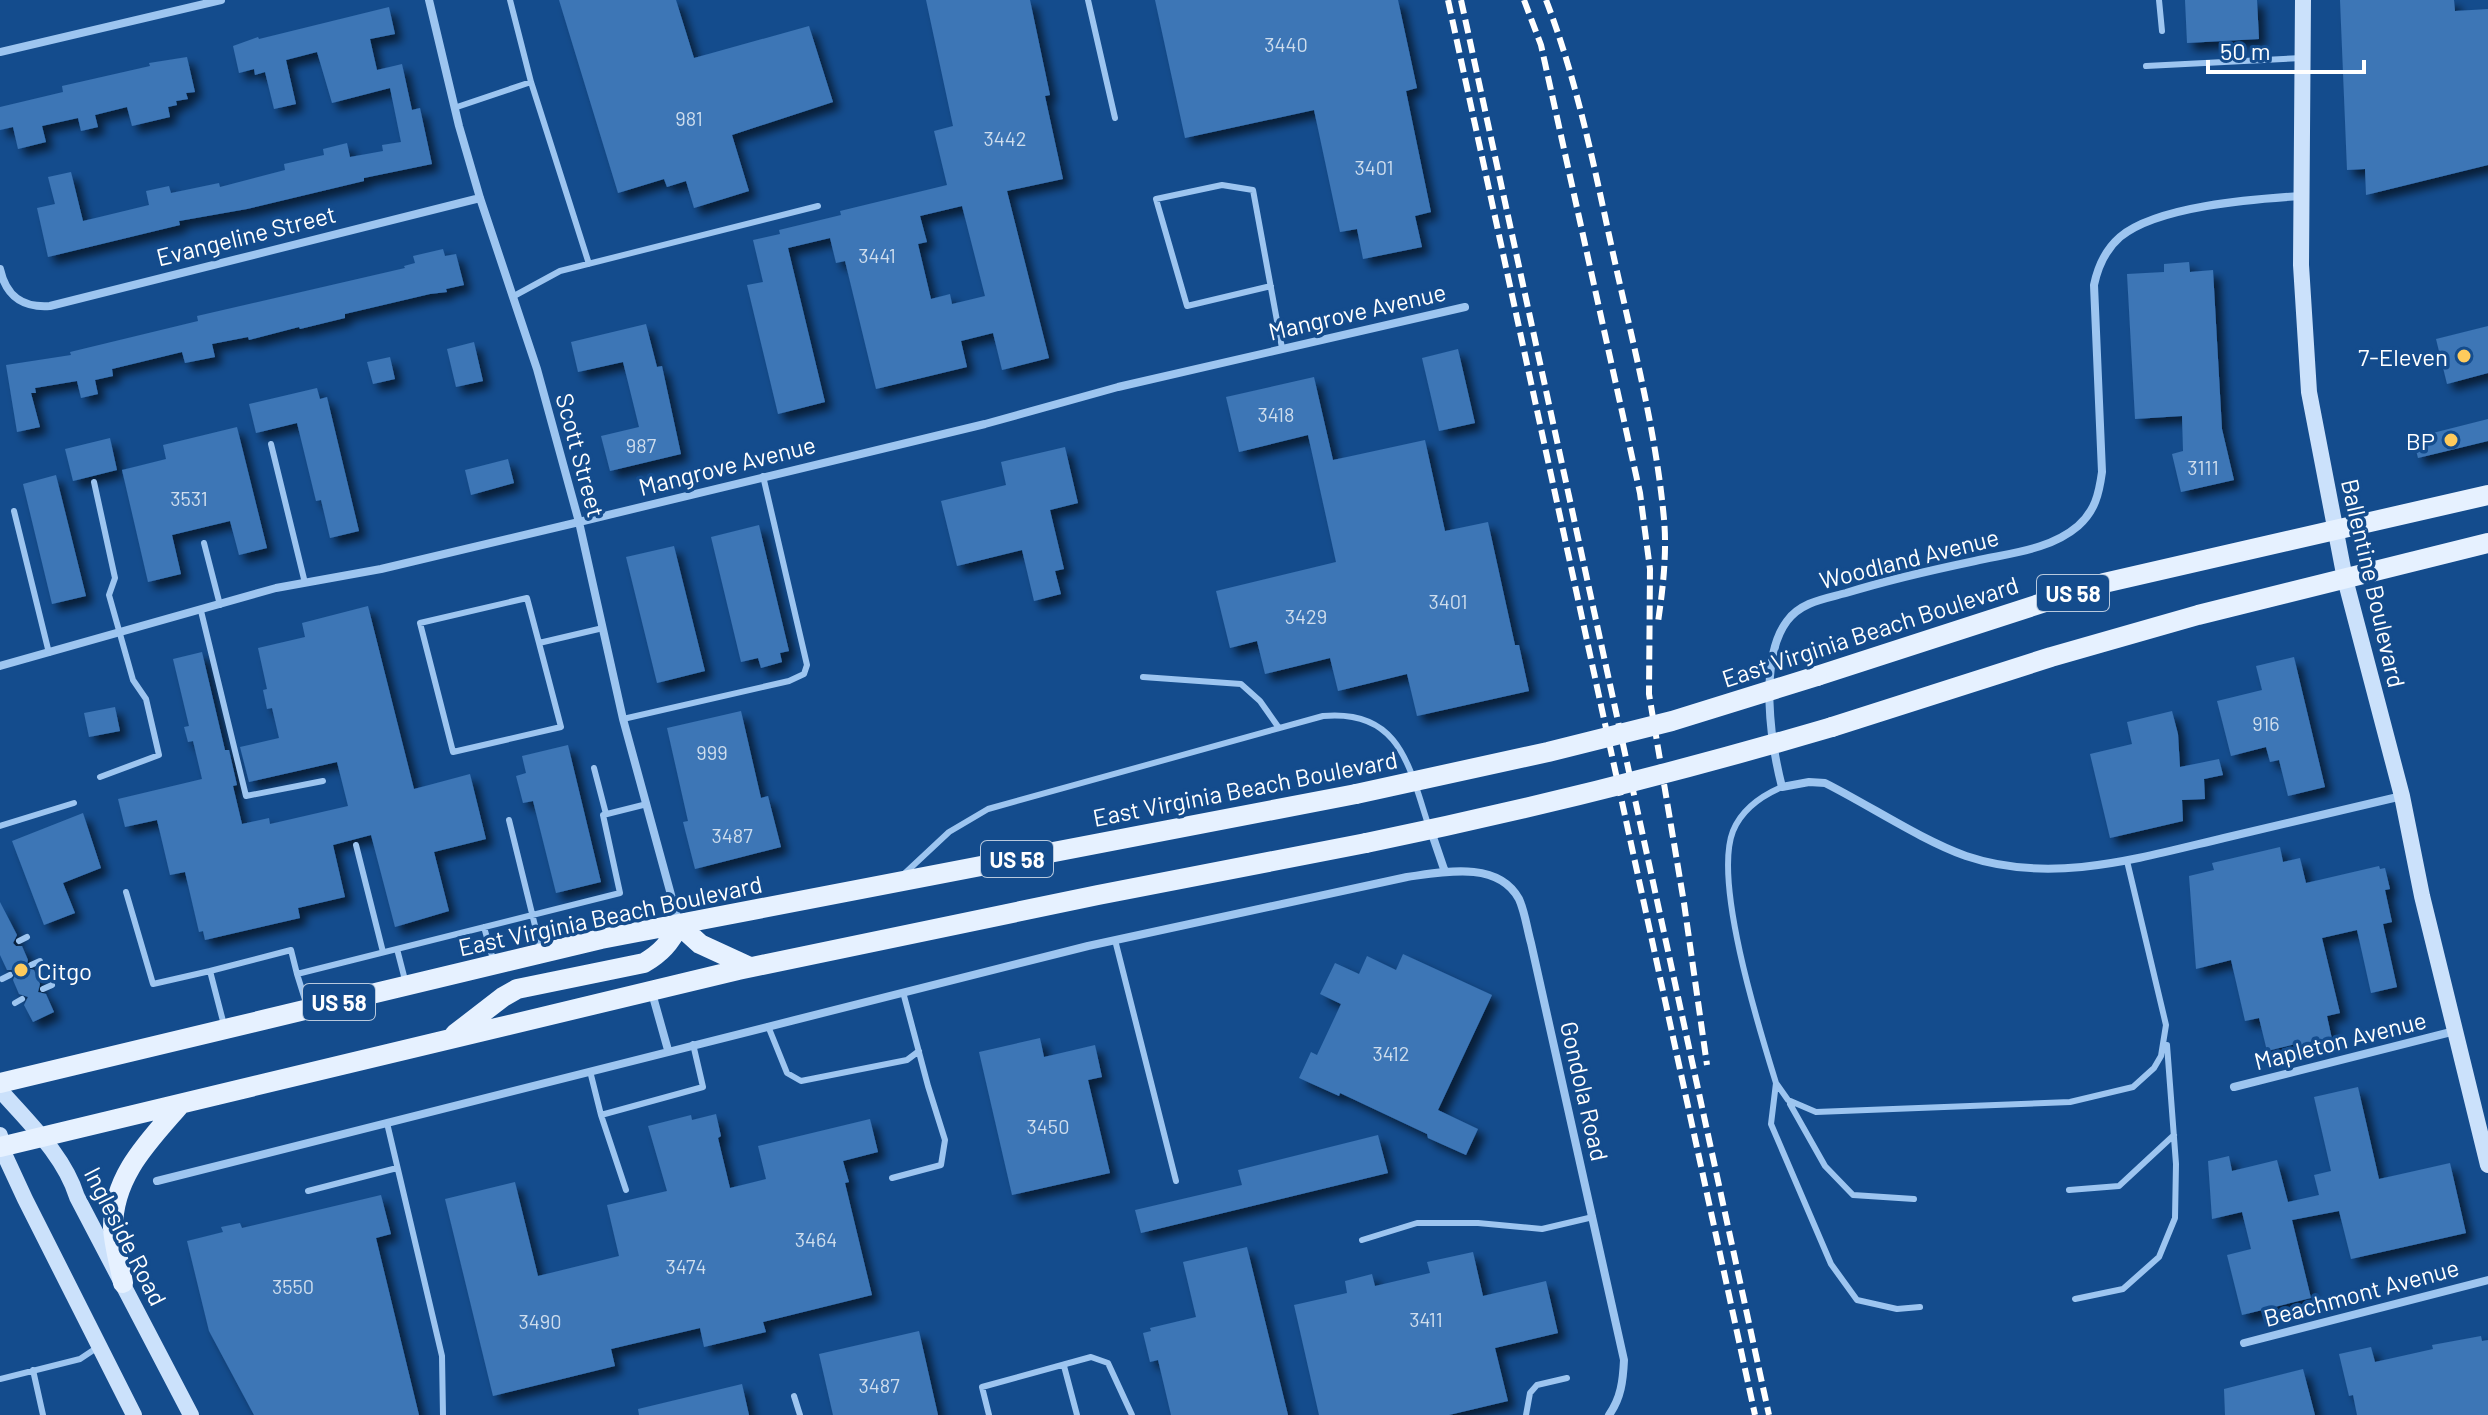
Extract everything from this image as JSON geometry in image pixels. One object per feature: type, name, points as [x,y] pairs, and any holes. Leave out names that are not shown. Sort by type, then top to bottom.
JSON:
[{"type":"main road","name":"Ballentine Boulevard","points":[[2303,0],[2302,307],[2309,392],[2345,579],[2402,796],[2422,896],[2488,1165]]},
{"type":"main road","name":"East Virginia Beach Boulevard","points":[[0,1083],[542,953],[1356,794],[1657,725],[2104,583],[2488,495]]},
{"type":"main road","name":"US 58","points":[[0,1143],[42,1137],[180,1105],[750,967],[1523,810],[1697,766],[1832,727],[2168,623],[2488,543]]},
{"type":"main road","points":[[449,1039],[517,989],[644,963],[659,954],[679,925],[700,944],[750,967]]},
{"type":"main road","name":"Ingleside Road","points":[[0,1090],[42,1137],[72,1180],[77,1197],[191,1415]]},
{"type":"main road","points":[[123,1283],[113,1229],[116,1199],[136,1154],[180,1105]]},
{"type":"main road","points":[[0,1143],[134,1415]]},
{"type":"street","points":[[0,52],[221,0]]},
{"type":"street","name":"Scott Street","points":[[429,0],[454,108],[480,198],[537,369],[579,522],[623,719],[679,925]]},
{"type":"street","name":"Woodland Avenue","points":[[1782,787],[1772,747],[1770,692],[1773,660],[1781,631],[1799,608],[1883,582],[2027,551],[2077,526],[2093,508],[2099,498],[2102,472],[2094,285],[2098,267],[2107,251],[2120,237],[2158,217],[2223,204],[2302,196]]},
{"type":"street","name":"Evangeline Street","points":[[0,269],[3,284],[11,295],[36,307],[50,306],[480,198]]},
{"type":"street","name":"Mangrove Avenue","points":[[0,666],[305,583],[381,569],[579,522],[985,424],[1118,387],[1465,307]]},
{"type":"street","points":[[1782,787],[1809,782],[1825,783],[1966,856],[2006,867],[2046,870],[2127,861],[2402,796]]},
{"type":"street","points":[[157,1181],[1115,940],[1407,877],[1445,872],[1430,830]]},
{"type":"street","name":"Gondola Road","points":[[1445,872],[1476,872],[1495,876],[1519,900],[1624,1360],[1618,1399],[1609,1415]]},
{"type":"street","points":[[651,990],[668,1050]]},
{"type":"street","name":"Mapleton Avenue","points":[[2234,1087],[2456,1031]]},
{"type":"street","name":"Beachmont Avenue","points":[[2244,1343],[2488,1280]]},
{"type":"lane","points":[[510,0],[531,82],[589,264]]},
{"type":"lane","points":[[1088,0],[1115,118]]},
{"type":"lane","points":[[2159,0],[2162,31]]},
{"type":"lane","points":[[2146,66],[2302,58]]},
{"type":"lane","points":[[454,108],[531,82]]},
{"type":"lane","points":[[1271,286],[1187,306],[1156,199],[1222,185],[1253,190],[1271,286],[1282,348]]},
{"type":"lane","points":[[514,296],[560,271],[818,206]]},
{"type":"lane","points":[[271,444],[305,583]]},
{"type":"lane","points":[[623,719],[789,681],[804,674],[807,665],[763,476]]},
{"type":"lane","points":[[94,482],[115,578],[109,595],[133,680],[146,699],[159,755],[100,777]]},
{"type":"lane","points":[[14,511],[49,653]]},
{"type":"lane","points":[[204,543],[220,605]]},
{"type":"lane","points":[[527,598],[539,643],[561,727],[453,752],[420,623],[527,598]]},
{"type":"lane","points":[[201,611],[246,796],[323,781]]},
{"type":"lane","points":[[539,643],[603,628]]},
{"type":"lane","points":[[1143,677],[1241,684],[1260,701],[1279,728]]},
{"type":"lane","points":[[895,883],[949,832],[988,809],[1323,716],[1346,714],[1375,725],[1391,737],[1404,752],[1430,830]]},
{"type":"lane","points":[[594,768],[606,814]]},
{"type":"lane","points":[[1782,787],[1755,801],[1739,819],[1732,834],[1729,854],[1729,881],[1740,949],[1776,1083],[1825,1166],[1853,1195],[1914,1199]]},
{"type":"lane","points":[[0,826],[74,803]]},
{"type":"lane","points":[[297,974],[620,893],[603,815],[647,804]]},
{"type":"lane","points":[[509,820],[542,953]]},
{"type":"lane","points":[[356,845],[383,952]]},
{"type":"lane","points":[[2075,1299],[2123,1289],[2159,1257],[2175,1218],[2174,1135],[2166,1033],[2127,861]]},
{"type":"lane","points":[[126,892],[153,984],[291,950],[308,1009]]},
{"type":"lane","points":[[484,927],[494,965]]},
{"type":"lane","points":[[19,941],[27,937]]},
{"type":"lane","points":[[1115,940],[1176,1181]]},
{"type":"lane","points":[[397,949],[406,986]]},
{"type":"lane","points":[[31,965],[40,961]]},
{"type":"lane","points":[[210,971],[226,1029]]},
{"type":"lane","points":[[2,979],[10,975]]},
{"type":"lane","points":[[43,989],[52,985]]},
{"type":"lane","points":[[892,1178],[941,1165],[945,1140],[903,992]]},
{"type":"lane","points":[[768,1026],[787,1073],[801,1081],[907,1060],[919,1051]]},
{"type":"lane","points":[[1788,1100],[1816,1112],[2070,1102],[2094,1098],[2133,1087],[2142,1081],[2161,1056],[2166,1033]]},
{"type":"lane","points":[[601,1115],[703,1087],[693,1044]]},
{"type":"lane","points":[[590,1071],[626,1190]]},
{"type":"lane","points":[[1776,1083],[1771,1124],[1831,1264],[1857,1300],[1897,1309],[1920,1307]]},
{"type":"lane","points":[[387,1123],[442,1356],[443,1415]]},
{"type":"lane","points":[[2069,1190],[2119,1186],[2174,1135]]},
{"type":"lane","points":[[308,1191],[397,1168]]},
{"type":"lane","points":[[1362,1240],[1417,1223],[1478,1223],[1542,1229],[1593,1217]]},
{"type":"lane","points":[[0,1379],[80,1359],[101,1345]]},
{"type":"lane","points":[[989,1415],[982,1387],[1091,1357],[1108,1363],[1132,1415]]},
{"type":"lane","points":[[1064,1366],[1077,1415]]},
{"type":"lane","points":[[33,1370],[43,1415]]},
{"type":"lane","points":[[1526,1415],[1530,1393],[1537,1385],[1567,1378]]},
{"type":"lane","points":[[794,1396],[800,1415]]},
{"type":"building","points":[[559,0],[676,0],[694,58],[809,26],[833,102],[732,135],[749,191],[694,208],[686,181],[667,187],[664,179],[618,193]]},
{"type":"building","points":[[926,0],[1030,0],[1050,95],[1045,96],[1063,179],[1007,191],[1049,358],[1002,370],[993,333],[961,341],[967,367],[876,389],[845,261],[836,263],[830,238],[788,248],[825,402],[778,414],[747,285],[763,282],[753,240],[780,234],[779,230],[841,215],[840,211],[947,185],[934,131],[953,126]],"holes":[[[962,206],[985,296],[952,304],[950,294],[931,299],[918,244],[927,242],[920,216]]]},
{"type":"building","points":[[1155,0],[1398,0],[1417,88],[1406,91],[1431,212],[1415,216],[1422,247],[1363,259],[1357,229],[1340,232],[1314,110],[1185,138]]},
{"type":"building","points":[[2185,0],[2257,0],[2259,39],[2187,43]]},
{"type":"building","points":[[2340,0],[2454,0],[2455,11],[2488,9],[2488,165],[2366,195],[2365,169],[2347,170]]},
{"type":"building","points":[[389,7],[395,34],[370,39],[377,70],[402,64],[412,110],[420,108],[432,164],[364,178],[364,181],[247,209],[179,221],[180,225],[48,257],[37,208],[55,204],[48,177],[71,172],[83,221],[149,205],[146,191],[169,186],[171,193],[219,183],[220,187],[285,170],[284,164],[324,155],[323,149],[347,143],[350,157],[383,151],[382,145],[401,142],[390,88],[332,103],[317,52],[286,60],[296,104],[274,109],[265,72],[255,75],[254,69],[239,73],[233,46],[258,37]]},
{"type":"building","points":[[187,57],[195,92],[186,93],[188,99],[176,101],[177,105],[168,107],[170,117],[132,126],[127,107],[95,115],[98,127],[81,131],[78,118],[42,126],[46,142],[18,149],[13,127],[0,130],[0,107],[63,92],[62,86],[150,66],[149,63]]},
{"type":"building","points":[[443,249],[445,256],[456,254],[464,285],[446,289],[447,292],[345,314],[345,318],[300,329],[212,344],[215,357],[185,363],[182,352],[112,369],[113,376],[95,380],[98,394],[81,398],[77,381],[35,388],[36,393],[31,393],[40,427],[17,432],[6,365],[71,355],[70,352],[198,321],[197,316],[405,268],[415,263],[413,256]]},
{"type":"building","points":[[2189,262],[2190,272],[2213,270],[2222,429],[2234,480],[2181,492],[2172,454],[2183,451],[2182,416],[2135,419],[2127,274],[2164,272],[2164,264]]},
{"type":"building","points":[[646,324],[657,367],[662,366],[681,454],[610,471],[601,436],[639,427],[623,362],[578,372],[571,342]]},
{"type":"building","name":"7-Eleven","points":[[2488,326],[2488,373],[2447,384],[2436,339]]},
{"type":"building","points":[[474,342],[483,381],[456,387],[447,349]]},
{"type":"building","points":[[1458,349],[1475,423],[1439,431],[1422,358]]},
{"type":"building","points":[[390,357],[395,379],[373,384],[367,362]]},
{"type":"building","points":[[1314,377],[1333,460],[1425,440],[1445,531],[1488,522],[1515,645],[1519,645],[1529,691],[1417,716],[1407,674],[1338,691],[1330,658],[1265,674],[1257,641],[1230,648],[1216,591],[1336,562],[1308,435],[1239,452],[1226,397]]},
{"type":"building","points":[[317,388],[320,399],[327,397],[359,531],[330,538],[321,500],[316,501],[297,423],[256,433],[249,404]]},
{"type":"building","name":"BP","points":[[2488,419],[2488,441],[2418,458],[2413,438]]},
{"type":"building","points":[[237,427],[267,548],[239,555],[230,521],[172,535],[181,574],[148,582],[122,470],[166,459],[163,445]]},
{"type":"building","points":[[110,438],[117,470],[73,481],[65,449]]},
{"type":"building","points":[[1065,447],[1078,503],[1050,510],[1064,569],[1055,571],[1061,594],[1034,601],[1022,550],[957,566],[941,501],[1006,485],[1001,462]]},
{"type":"building","points":[[508,459],[514,483],[471,495],[465,470]]},
{"type":"building","points":[[56,475],[86,596],[52,604],[23,484]]},
{"type":"building","points":[[759,525],[789,651],[780,653],[782,662],[761,668],[758,658],[741,662],[711,537]]},
{"type":"building","points":[[674,546],[705,671],[657,683],[626,557]]},
{"type":"building","points":[[368,606],[414,789],[470,774],[486,839],[434,852],[449,911],[395,927],[371,835],[333,845],[345,897],[298,908],[300,918],[205,940],[203,931],[199,932],[185,872],[170,875],[157,820],[125,827],[118,799],[202,779],[193,741],[188,742],[184,727],[189,726],[173,659],[202,652],[225,750],[229,750],[242,824],[269,818],[270,824],[348,806],[337,762],[249,782],[240,747],[279,738],[272,708],[267,709],[263,690],[267,689],[258,648],[305,637],[302,623]]},
{"type":"building","points":[[2294,657],[2325,787],[2288,796],[2279,760],[2270,762],[2266,747],[2231,756],[2217,701],[2262,690],[2256,666]]},
{"type":"building","points":[[115,707],[120,731],[89,737],[84,713]]},
{"type":"building","points":[[741,711],[761,798],[768,796],[781,847],[695,869],[683,822],[688,821],[667,728]]},
{"type":"building","points":[[2172,711],[2178,734],[2180,767],[2219,759],[2223,775],[2204,779],[2205,799],[2182,800],[2183,821],[2110,838],[2090,754],[2132,744],[2127,722]]},
{"type":"building","points":[[568,745],[601,882],[556,893],[533,801],[523,803],[516,776],[526,773],[522,756]]},
{"type":"building","points":[[83,813],[101,868],[63,883],[75,913],[44,925],[12,841]]},
{"type":"building","points":[[2280,847],[2283,862],[2300,858],[2306,883],[2379,866],[2380,869],[2385,868],[2390,889],[2385,890],[2392,922],[2383,924],[2397,987],[2371,993],[2357,930],[2322,938],[2340,1013],[2327,1016],[2332,1039],[2267,1051],[2259,1018],[2245,1021],[2231,960],[2196,969],[2189,876],[2214,870],[2212,863]]},
{"type":"building","name":"Citgo","points":[[0,902],[17,935],[13,943],[22,946],[28,960],[26,968],[34,970],[40,984],[38,992],[46,994],[54,1012],[33,1022],[24,1005],[28,997],[19,994],[13,980],[16,973],[7,970],[0,955]]},
{"type":"building","points":[[1403,954],[1492,995],[1438,1110],[1478,1129],[1466,1155],[1340,1093],[1339,1096],[1299,1078],[1311,1052],[1317,1055],[1341,1004],[1320,994],[1335,963],[1359,974],[1367,956],[1396,970]]},
{"type":"building","points":[[1040,1038],[1044,1057],[1095,1045],[1102,1077],[1088,1080],[1110,1173],[1012,1195],[979,1052]]},
{"type":"building","points":[[2358,1087],[2379,1179],[2450,1163],[2466,1233],[2351,1259],[2339,1211],[2292,1220],[2311,1298],[2242,1315],[2227,1255],[2251,1249],[2242,1212],[2212,1219],[2208,1161],[2229,1156],[2232,1171],[2277,1160],[2288,1202],[2319,1195],[2314,1175],[2331,1171],[2314,1097]]},
{"type":"building","points":[[716,1114],[721,1136],[718,1138],[730,1188],[766,1179],[758,1146],[870,1119],[878,1152],[843,1161],[849,1182],[845,1183],[872,1295],[763,1322],[766,1332],[704,1347],[700,1328],[611,1349],[615,1366],[493,1396],[445,1199],[515,1182],[538,1276],[619,1256],[607,1205],[667,1191],[648,1126],[691,1115],[692,1120]]},
{"type":"building","points":[[1378,1135],[1388,1173],[1141,1233],[1135,1210],[1242,1185],[1238,1170]]},
{"type":"building","points":[[381,1195],[391,1234],[376,1238],[419,1415],[254,1415],[209,1331],[187,1241],[223,1232],[221,1227],[240,1223],[242,1228]]},
{"type":"building","points":[[1247,1247],[1288,1415],[1171,1415],[1158,1360],[1150,1362],[1143,1333],[1151,1331],[1150,1328],[1196,1317],[1183,1262]]},
{"type":"building","points":[[1473,1252],[1483,1296],[1546,1281],[1558,1333],[1495,1348],[1508,1401],[1449,1415],[1319,1415],[1294,1305],[1347,1293],[1345,1281],[1372,1274],[1375,1286],[1430,1273],[1427,1262]]},
{"type":"building","points":[[919,1331],[938,1415],[833,1415],[819,1354]]},
{"type":"building","points":[[2481,1336],[2482,1341],[2488,1340],[2488,1415],[2357,1415],[2339,1354],[2371,1347],[2375,1362],[2433,1349],[2432,1345]]},
{"type":"building","points":[[2303,1369],[2315,1415],[2225,1415],[2224,1389]]},
{"type":"building","points":[[742,1384],[749,1415],[639,1415],[638,1409]]},
{"type":"railway","points":[[1448,0],[1755,1415]]},
{"type":"railway","points":[[1461,0],[1769,1415]]},
{"type":"railway","points":[[1524,0],[1541,45],[1640,493],[1650,569],[1649,694],[1707,1065]]},
{"type":"railway","points":[[1546,0],[1585,128],[1650,420],[1665,532],[1658,622]]},
{"type":"place","name":"7-Eleven","points":[[2464,356]]},
{"type":"place","name":"BP","points":[[2451,440]]},
{"type":"place","name":"Citgo","points":[[21,970]]}]
